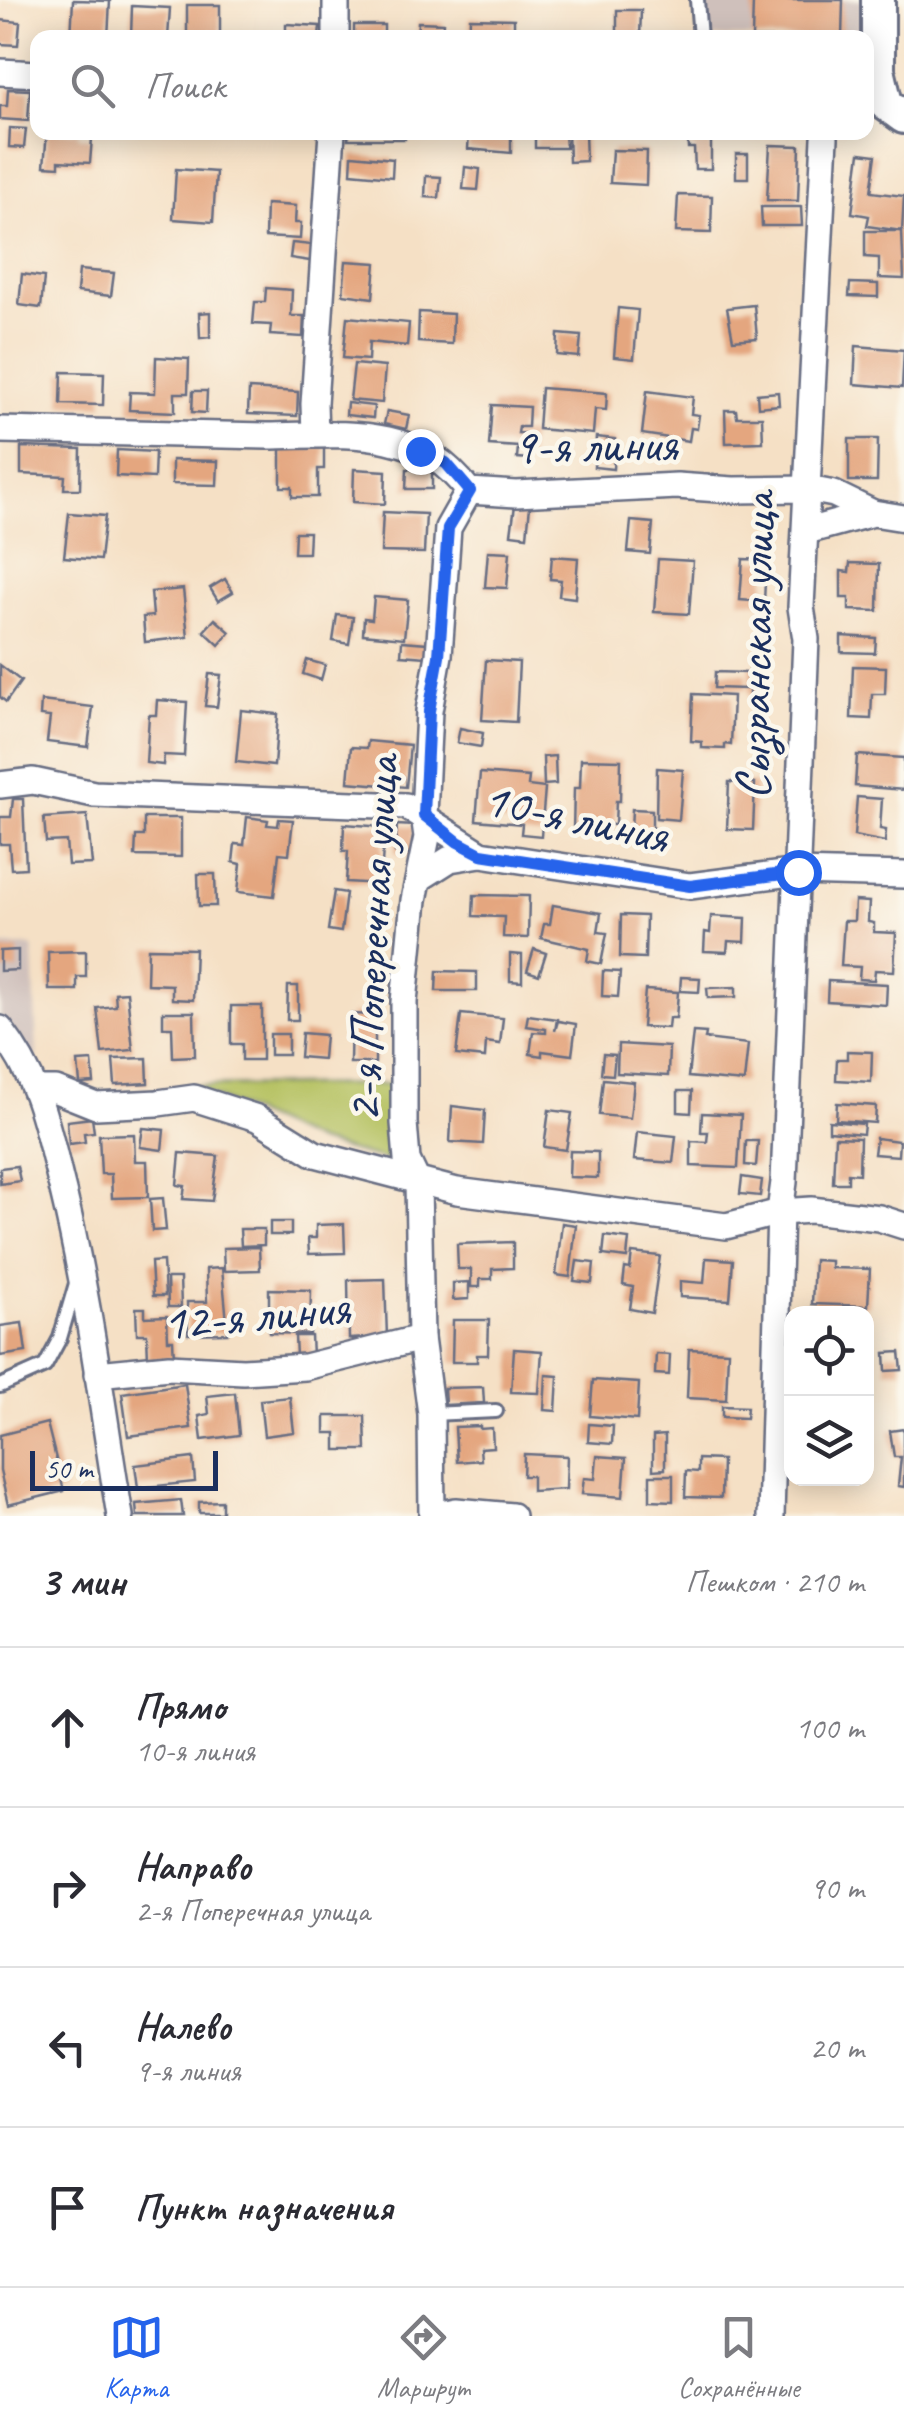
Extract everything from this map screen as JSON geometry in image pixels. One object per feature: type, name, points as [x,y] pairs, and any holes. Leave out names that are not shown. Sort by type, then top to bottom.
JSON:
[{"type":"street","points":[[336,0],[336,30]]},
{"type":"street","points":[[878,0],[878,70],[886,113]]},
{"type":"street","points":[[0,72],[30,74]]},
{"type":"street","points":[[315,434],[331,140]]},
{"type":"street","name":"Сызранская улица","points":[[772,1516],[780,1212],[806,640],[802,606],[825,140]]},
{"type":"street","name":"9-я линия","points":[[0,430],[315,434],[388,440],[446,463],[470,491],[516,494],[677,486],[808,489],[834,494],[873,513],[904,518]]},
{"type":"street","name":"2-я Поперечная улица","points":[[432,1516],[431,1414],[421,1338],[418,1183],[408,1160],[404,1123],[404,1002],[414,900],[427,838],[424,815],[429,711],[439,656],[448,528],[470,491]]},
{"type":"street","points":[[807,532],[873,513]]},
{"type":"street","name":"10-я линия","points":[[0,785],[33,781],[94,794],[406,806],[481,854],[690,886],[798,872],[904,875]]},
{"type":"street","points":[[420,878],[450,859],[481,854]]},
{"type":"street","points":[[0,1029],[19,1053],[38,1090],[84,1277],[120,1516]]},
{"type":"street","points":[[38,1090],[56,1090],[96,1106],[194,1098],[257,1118],[316,1154],[457,1191],[726,1226],[780,1212],[811,1210],[904,1226]]},
{"type":"street","points":[[419,1230],[440,1204],[457,1191]]},
{"type":"street","name":"12-я линия","points":[[97,1374],[168,1367],[243,1371],[305,1367],[421,1338]]},
{"type":"street","points":[[432,1516],[456,1511],[512,1516]]},
{"type":"lane","points":[[697,0],[699,30]]},
{"type":"lane","points":[[0,1386],[46,1366],[60,1338],[74,1282],[84,1277]]},
{"type":"lane","points":[[431,1414],[496,1411]]},
{"type":"shaded area","points":[[707,0],[862,0],[861,30],[709,30]]},
{"type":"shaded area","points":[[0,946],[33,946],[37,1058],[0,1019]]},
{"type":"green space","points":[[393,1084],[398,1163],[317,1142],[191,1086]]},
{"type":"building","points":[[73,0],[110,1],[108,30],[71,30]]},
{"type":"building","points":[[753,0],[843,0],[842,30],[752,30]]},
{"type":"building","points":[[187,5],[220,5],[220,30],[187,30]]},
{"type":"building","points":[[132,6],[170,8],[169,30],[131,30]]},
{"type":"building","points":[[617,10],[641,10],[640,30],[617,30]]},
{"type":"building","points":[[470,18],[514,19],[514,30],[469,30]]},
{"type":"building","points":[[0,20],[20,22],[18,45],[0,44]]},
{"type":"building","points":[[418,22],[443,23],[443,30],[418,30]]},
{"type":"building","points":[[286,24],[320,26],[320,30],[286,30]]},
{"type":"building","points":[[354,25],[384,25],[384,30],[354,30]]},
{"type":"building","points":[[8,89],[30,90],[28,121],[0,119],[0,106],[7,106]]},
{"type":"building","points":[[10,128],[26,129],[24,148],[9,147]]},
{"type":"building","points":[[46,140],[92,140],[90,163],[59,161],[59,167],[44,166]]},
{"type":"building","points":[[469,140],[511,140],[511,153],[468,149]]},
{"type":"building","points":[[535,140],[566,140],[566,148],[535,148]]},
{"type":"building","points":[[568,140],[585,140],[586,161],[569,162]]},
{"type":"building","points":[[688,140],[711,140],[711,169],[695,169],[694,148],[688,148]]},
{"type":"building","points":[[770,145],[800,146],[798,201],[767,200]]},
{"type":"building","points":[[612,150],[647,151],[646,185],[610,183]]},
{"type":"building","points":[[860,153],[876,155],[871,192],[904,196],[902,231],[867,226],[869,216],[852,213]]},
{"type":"building","points":[[736,154],[748,154],[748,178],[736,178]]},
{"type":"building","points":[[352,155],[393,159],[392,177],[351,173]]},
{"type":"building","points":[[465,167],[480,169],[478,190],[463,189]]},
{"type":"building","points":[[176,169],[216,172],[213,222],[173,219]]},
{"type":"building","points":[[426,176],[441,177],[439,198],[425,197]]},
{"type":"building","points":[[678,195],[712,196],[711,233],[676,232]]},
{"type":"building","points":[[266,204],[296,206],[295,223],[301,223],[300,239],[265,237]]},
{"type":"building","points":[[761,207],[801,207],[802,226],[762,226]]},
{"type":"building","points":[[865,231],[902,231],[904,279],[879,278],[879,258],[865,257]]},
{"type":"building","points":[[292,243],[312,245],[310,261],[290,258]]},
{"type":"building","points":[[346,261],[376,263],[373,298],[343,294]]},
{"type":"building","points":[[79,270],[114,273],[111,296],[77,292]]},
{"type":"building","points":[[22,274],[44,277],[41,308],[19,305]]},
{"type":"building","points":[[850,283],[878,284],[878,297],[849,296]]},
{"type":"building","points":[[266,288],[292,290],[291,316],[304,316],[303,337],[270,335],[271,325],[253,324],[255,302],[265,302]]},
{"type":"building","points":[[754,305],[757,338],[733,340],[727,308]]},
{"type":"building","points":[[618,308],[638,310],[634,359],[614,357]]},
{"type":"building","points":[[210,312],[210,337],[200,338],[199,313]]},
{"type":"building","points":[[419,312],[453,314],[452,344],[418,342]]},
{"type":"building","points":[[347,317],[409,323],[407,346],[369,342],[368,360],[343,358]]},
{"type":"building","points":[[558,334],[581,336],[579,357],[557,355]]},
{"type":"building","points":[[856,346],[904,350],[902,388],[854,384]]},
{"type":"building","points":[[156,357],[189,359],[188,393],[175,393],[175,412],[129,410],[130,392],[155,393]]},
{"type":"building","points":[[354,364],[385,367],[382,403],[350,400]]},
{"type":"building","points":[[62,372],[104,373],[103,405],[61,404]]},
{"type":"building","points":[[541,388],[607,393],[606,410],[595,409],[593,434],[538,429]]},
{"type":"building","points":[[249,389],[298,392],[297,416],[248,414]]},
{"type":"building","points":[[193,391],[207,391],[206,413],[192,412]]},
{"type":"building","points":[[647,391],[693,397],[691,414],[699,415],[697,429],[691,428],[689,441],[642,434]]},
{"type":"building","points":[[778,392],[779,405],[758,407],[757,394]]},
{"type":"building","points":[[347,403],[374,406],[373,418],[346,415]]},
{"type":"building","points":[[492,405],[529,407],[528,427],[519,427],[518,433],[531,434],[529,459],[517,458],[518,447],[489,445]]},
{"type":"building","points":[[725,410],[736,410],[737,417],[762,417],[763,442],[726,443]]},
{"type":"building","points":[[387,411],[409,415],[406,429],[384,424]]},
{"type":"building","points":[[596,437],[615,439],[613,469],[594,467]]},
{"type":"building","points":[[849,439],[878,439],[877,481],[849,481]]},
{"type":"building","points":[[21,447],[81,449],[80,489],[64,489],[65,476],[21,474]]},
{"type":"building","points":[[281,447],[324,447],[324,469],[318,469],[318,497],[292,497],[292,487],[281,487]]},
{"type":"building","points":[[117,450],[155,452],[154,478],[116,476]]},
{"type":"building","points":[[172,460],[218,461],[217,485],[172,484]]},
{"type":"building","points":[[354,469],[386,471],[385,504],[353,502]]},
{"type":"building","points":[[407,469],[432,469],[432,489],[406,489]]},
{"type":"building","points":[[515,505],[530,506],[527,536],[511,534]]},
{"type":"building","points":[[383,512],[426,514],[424,553],[381,552]]},
{"type":"building","points":[[69,513],[105,516],[100,560],[64,557]]},
{"type":"building","points":[[631,521],[653,523],[650,554],[628,552]]},
{"type":"building","points":[[295,532],[309,532],[308,553],[294,553]]},
{"type":"building","points":[[488,551],[510,552],[507,588],[485,587]]},
{"type":"building","points":[[552,556],[578,558],[575,598],[559,596],[561,580],[550,579]]},
{"type":"building","points":[[658,559],[693,561],[689,614],[654,612]]},
{"type":"building","points":[[743,559],[766,560],[764,602],[740,600]]},
{"type":"building","points":[[850,563],[879,564],[878,611],[849,610],[849,598],[841,598],[841,571],[849,572]]},
{"type":"building","points":[[225,579],[233,592],[218,601],[210,588]]},
{"type":"building","points":[[183,589],[188,637],[145,642],[143,617],[153,616],[151,592]]},
{"type":"building","points":[[374,597],[408,600],[404,638],[363,634],[364,618],[372,619]]},
{"type":"building","points":[[337,615],[353,617],[349,644],[333,641]]},
{"type":"building","points":[[215,619],[230,632],[219,645],[204,631]]},
{"type":"building","points":[[841,636],[876,638],[875,653],[841,652]]},
{"type":"building","points":[[402,641],[427,643],[426,657],[401,655]]},
{"type":"building","points":[[307,660],[325,665],[321,680],[303,674]]},
{"type":"building","points":[[486,660],[519,662],[516,722],[482,720]]},
{"type":"building","points":[[0,665],[21,681],[6,702],[0,697]]},
{"type":"building","points":[[750,666],[760,667],[759,695],[749,694]]},
{"type":"building","points":[[853,666],[886,667],[885,694],[872,694],[871,719],[851,718]]},
{"type":"building","points":[[715,672],[747,673],[747,689],[714,688]]},
{"type":"building","points":[[209,674],[221,675],[217,707],[205,706]]},
{"type":"building","points":[[693,694],[733,696],[731,745],[725,744],[725,749],[702,748],[702,742],[691,741]]},
{"type":"building","points":[[157,700],[187,702],[184,756],[164,755],[163,765],[146,763],[149,715],[156,715]]},
{"type":"building","points":[[41,701],[93,707],[88,747],[47,742],[50,717],[40,716]]},
{"type":"building","points":[[241,710],[278,714],[274,766],[236,762]]},
{"type":"building","points":[[460,728],[483,733],[481,747],[457,743]]},
{"type":"building","points":[[368,741],[410,745],[406,787],[348,782],[351,747],[367,748]]},
{"type":"building","points":[[857,755],[904,758],[904,790],[855,786]]},
{"type":"building","points":[[555,756],[556,784],[544,785],[543,757]]},
{"type":"building","points":[[581,759],[621,760],[615,825],[584,824],[584,832],[573,832],[574,788],[580,788]]},
{"type":"building","points":[[657,768],[683,770],[679,820],[656,818]]},
{"type":"building","points":[[480,773],[529,777],[528,786],[545,788],[541,836],[521,834],[522,824],[476,820]]},
{"type":"building","points":[[729,782],[755,783],[753,830],[727,829]]},
{"type":"building","points":[[857,797],[882,799],[880,829],[886,830],[885,842],[854,836]]},
{"type":"building","points":[[13,799],[23,799],[26,868],[11,869],[9,844],[0,844],[0,817],[11,817]]},
{"type":"building","points":[[632,809],[652,810],[652,832],[631,831]]},
{"type":"building","points":[[87,815],[92,864],[68,865],[66,841],[46,842],[44,818]]},
{"type":"building","points":[[247,817],[278,826],[279,819],[293,820],[289,854],[279,853],[274,896],[238,892],[241,864],[233,862],[235,844],[244,845]]},
{"type":"building","points":[[144,818],[181,818],[181,857],[135,856],[136,836],[144,836]]},
{"type":"building","points":[[344,824],[384,827],[381,884],[346,882],[348,851],[343,851]]},
{"type":"building","points":[[397,825],[414,826],[412,855],[395,853]]},
{"type":"building","points":[[198,874],[215,874],[216,906],[199,906]]},
{"type":"building","points":[[334,891],[346,893],[341,932],[328,930]]},
{"type":"building","points":[[474,895],[529,896],[528,938],[503,937],[504,917],[473,916]]},
{"type":"building","points":[[855,901],[869,902],[868,922],[874,923],[874,932],[896,933],[894,971],[875,970],[874,980],[859,979],[860,967],[841,966],[844,921],[854,921]]},
{"type":"building","points":[[553,905],[601,913],[598,932],[607,933],[601,964],[587,961],[589,949],[541,938],[544,924],[550,924]]},
{"type":"building","points":[[621,915],[646,916],[645,958],[620,957]]},
{"type":"building","points":[[711,916],[746,918],[745,942],[728,941],[727,952],[704,951]]},
{"type":"building","points":[[148,948],[195,949],[193,1000],[172,999],[172,985],[147,984]]},
{"type":"building","points":[[534,949],[546,953],[539,975],[527,971]]},
{"type":"building","points":[[18,950],[18,970],[0,971],[0,951]]},
{"type":"building","points":[[86,951],[86,977],[77,977],[77,990],[49,990],[48,952]]},
{"type":"building","points":[[510,954],[522,955],[522,982],[510,981]]},
{"type":"building","points":[[437,971],[477,972],[477,991],[436,991]]},
{"type":"building","points":[[603,971],[620,972],[618,997],[602,996]]},
{"type":"building","points":[[681,977],[700,978],[699,992],[680,991]]},
{"type":"building","points":[[828,981],[887,984],[886,1005],[827,1001]]},
{"type":"building","points":[[288,986],[298,986],[298,1020],[287,1020]]},
{"type":"building","points":[[736,987],[736,997],[708,998],[707,988]]},
{"type":"building","points":[[645,990],[678,992],[676,1018],[669,1018],[668,1028],[642,1027]]},
{"type":"building","points":[[127,992],[133,1050],[102,1053],[97,1008],[116,1006],[115,993]]},
{"type":"building","points":[[231,1006],[262,1006],[262,1060],[242,1060],[242,1044],[231,1044]]},
{"type":"building","points":[[163,1012],[194,1012],[195,1056],[173,1057],[172,1027],[163,1027]]},
{"type":"building","points":[[351,1014],[375,1015],[375,1063],[350,1063]]},
{"type":"building","points":[[461,1014],[503,1018],[500,1044],[486,1042],[485,1058],[456,1055]]},
{"type":"building","points":[[528,1015],[557,1019],[555,1031],[558,1021],[576,1024],[572,1055],[542,1051],[542,1056],[530,1054],[533,1032],[546,1033],[546,1029],[526,1026]]},
{"type":"building","points":[[693,1032],[706,1033],[705,1039],[748,1044],[744,1082],[688,1077]]},
{"type":"building","points":[[302,1033],[325,1035],[323,1059],[300,1057]]},
{"type":"building","points":[[270,1034],[288,1034],[288,1055],[270,1055]]},
{"type":"building","points":[[618,1044],[669,1047],[668,1076],[617,1073]]},
{"type":"building","points":[[847,1051],[872,1052],[871,1082],[836,1080],[837,1059],[847,1059]]},
{"type":"building","points":[[603,1054],[615,1055],[613,1075],[601,1074]]},
{"type":"building","points":[[147,1058],[148,1083],[115,1085],[113,1059]]},
{"type":"building","points":[[92,1061],[94,1083],[80,1084],[78,1062]]},
{"type":"building","points":[[603,1079],[634,1082],[630,1118],[599,1115]]},
{"type":"building","points":[[678,1091],[692,1091],[691,1113],[678,1112]]},
{"type":"building","points":[[837,1103],[876,1106],[875,1123],[836,1120]]},
{"type":"building","points":[[452,1106],[485,1110],[483,1144],[450,1142]]},
{"type":"building","points":[[549,1110],[572,1113],[566,1150],[544,1147]]},
{"type":"building","points":[[702,1113],[741,1115],[738,1168],[691,1166],[691,1141],[707,1142],[708,1132],[701,1132]]},
{"type":"building","points":[[92,1118],[94,1132],[84,1133],[85,1142],[69,1144],[67,1121]]},
{"type":"building","points":[[829,1121],[864,1124],[863,1134],[829,1131]]},
{"type":"building","points":[[143,1128],[164,1130],[162,1150],[140,1147]]},
{"type":"building","points":[[637,1132],[676,1136],[673,1163],[634,1160]]},
{"type":"building","points":[[134,1134],[135,1161],[147,1161],[148,1197],[112,1198],[111,1174],[101,1174],[99,1135]]},
{"type":"building","points":[[835,1137],[860,1138],[859,1174],[848,1173],[848,1183],[833,1183]]},
{"type":"building","points":[[876,1138],[899,1141],[898,1156],[874,1154]]},
{"type":"building","points":[[746,1141],[758,1141],[756,1166],[745,1165]]},
{"type":"building","points":[[570,1151],[598,1152],[598,1178],[569,1177]]},
{"type":"building","points":[[180,1153],[218,1156],[212,1201],[183,1199],[185,1186],[177,1185]]},
{"type":"building","points":[[17,1166],[20,1181],[0,1184],[0,1168]]},
{"type":"building","points":[[742,1177],[762,1180],[760,1196],[740,1194]]},
{"type":"building","points":[[163,1198],[166,1230],[152,1231],[150,1199]]},
{"type":"building","points":[[270,1222],[291,1222],[291,1235],[270,1235]]},
{"type":"building","points":[[562,1223],[576,1225],[570,1277],[556,1275]]},
{"type":"building","points":[[344,1224],[345,1253],[309,1254],[308,1238],[316,1238],[316,1225]]},
{"type":"building","points":[[240,1229],[264,1229],[264,1245],[241,1246]]},
{"type":"building","points":[[605,1236],[629,1239],[627,1258],[603,1255]]},
{"type":"building","points":[[513,1242],[513,1268],[492,1269],[492,1279],[480,1279],[480,1287],[471,1287],[471,1269],[458,1269],[457,1244]]},
{"type":"building","points":[[259,1247],[260,1270],[224,1271],[223,1248]]},
{"type":"building","points":[[632,1253],[660,1256],[652,1313],[630,1309],[633,1287],[623,1285]]},
{"type":"building","points":[[706,1258],[733,1260],[730,1300],[680,1297],[680,1281],[704,1283]]},
{"type":"building","points":[[814,1260],[831,1261],[831,1268],[870,1269],[868,1306],[812,1304]]},
{"type":"building","points":[[163,1261],[165,1296],[153,1296],[151,1262]]},
{"type":"building","points":[[577,1261],[594,1263],[592,1283],[574,1281]]},
{"type":"building","points":[[222,1268],[228,1333],[188,1334],[187,1302],[207,1302],[206,1269]]},
{"type":"building","points":[[167,1278],[180,1278],[181,1307],[168,1307]]},
{"type":"building","points":[[385,1279],[387,1337],[349,1339],[348,1280]]},
{"type":"building","points":[[469,1282],[469,1299],[453,1300],[453,1283]]},
{"type":"building","points":[[269,1289],[311,1290],[310,1334],[269,1333]]},
{"type":"building","points":[[136,1308],[145,1308],[145,1317],[167,1316],[174,1359],[148,1360],[147,1334],[137,1334]]},
{"type":"building","points":[[453,1320],[489,1320],[488,1355],[477,1355],[477,1362],[452,1362]]},
{"type":"building","points":[[22,1323],[26,1352],[0,1356],[0,1326]]},
{"type":"building","points":[[295,1336],[311,1336],[312,1355],[296,1356]]},
{"type":"building","points":[[514,1349],[542,1351],[539,1393],[511,1392]]},
{"type":"building","points":[[689,1349],[728,1351],[726,1400],[687,1398]]},
{"type":"building","points":[[900,1352],[902,1370],[886,1371],[885,1353]]},
{"type":"building","points":[[656,1354],[670,1355],[669,1375],[655,1374]]},
{"type":"building","points":[[546,1375],[558,1376],[556,1411],[544,1410]]},
{"type":"building","points":[[593,1380],[639,1383],[637,1420],[590,1416]]},
{"type":"building","points":[[185,1384],[191,1428],[128,1436],[122,1393]]},
{"type":"building","points":[[483,1387],[484,1403],[445,1405],[444,1388]]},
{"type":"building","points":[[235,1393],[239,1435],[202,1440],[199,1416],[209,1414],[207,1396]]},
{"type":"building","points":[[290,1397],[294,1432],[264,1436],[260,1400]]},
{"type":"building","points":[[722,1406],[747,1407],[746,1418],[722,1417]]},
{"type":"building","points":[[325,1416],[365,1416],[366,1450],[336,1450],[336,1433],[325,1433]]},
{"type":"building","points":[[47,1423],[64,1491],[8,1505],[0,1471],[0,1435]]},
{"type":"building","points":[[589,1424],[613,1426],[612,1444],[588,1442]]},
{"type":"building","points":[[455,1427],[492,1428],[493,1447],[480,1448],[481,1460],[457,1462]]},
{"type":"building","points":[[904,1429],[904,1487],[898,1486],[901,1457],[894,1457],[890,1431]]},
{"type":"building","points":[[665,1435],[665,1469],[653,1470],[653,1436]]},
{"type":"building","points":[[524,1454],[567,1456],[566,1489],[532,1491],[532,1476],[523,1476]]},
{"type":"building","points":[[597,1456],[626,1458],[623,1497],[582,1494],[584,1478],[595,1479]]},
{"type":"building","points":[[193,1458],[195,1482],[138,1488],[135,1465]]},
{"type":"building","points":[[698,1459],[722,1460],[721,1498],[685,1497],[686,1471],[698,1472]]},
{"type":"building","points":[[650,1475],[673,1475],[673,1501],[650,1500]]},
{"type":"building","points":[[181,1500],[183,1516],[137,1516],[136,1504]]},
{"type":"building","points":[[222,1501],[222,1513],[199,1513],[199,1502]]},
{"type":"route","points":[[420,451],[446,463],[470,491],[448,528],[439,656],[429,711],[424,815],[458,842],[481,854],[690,886],[798,872]]}]
